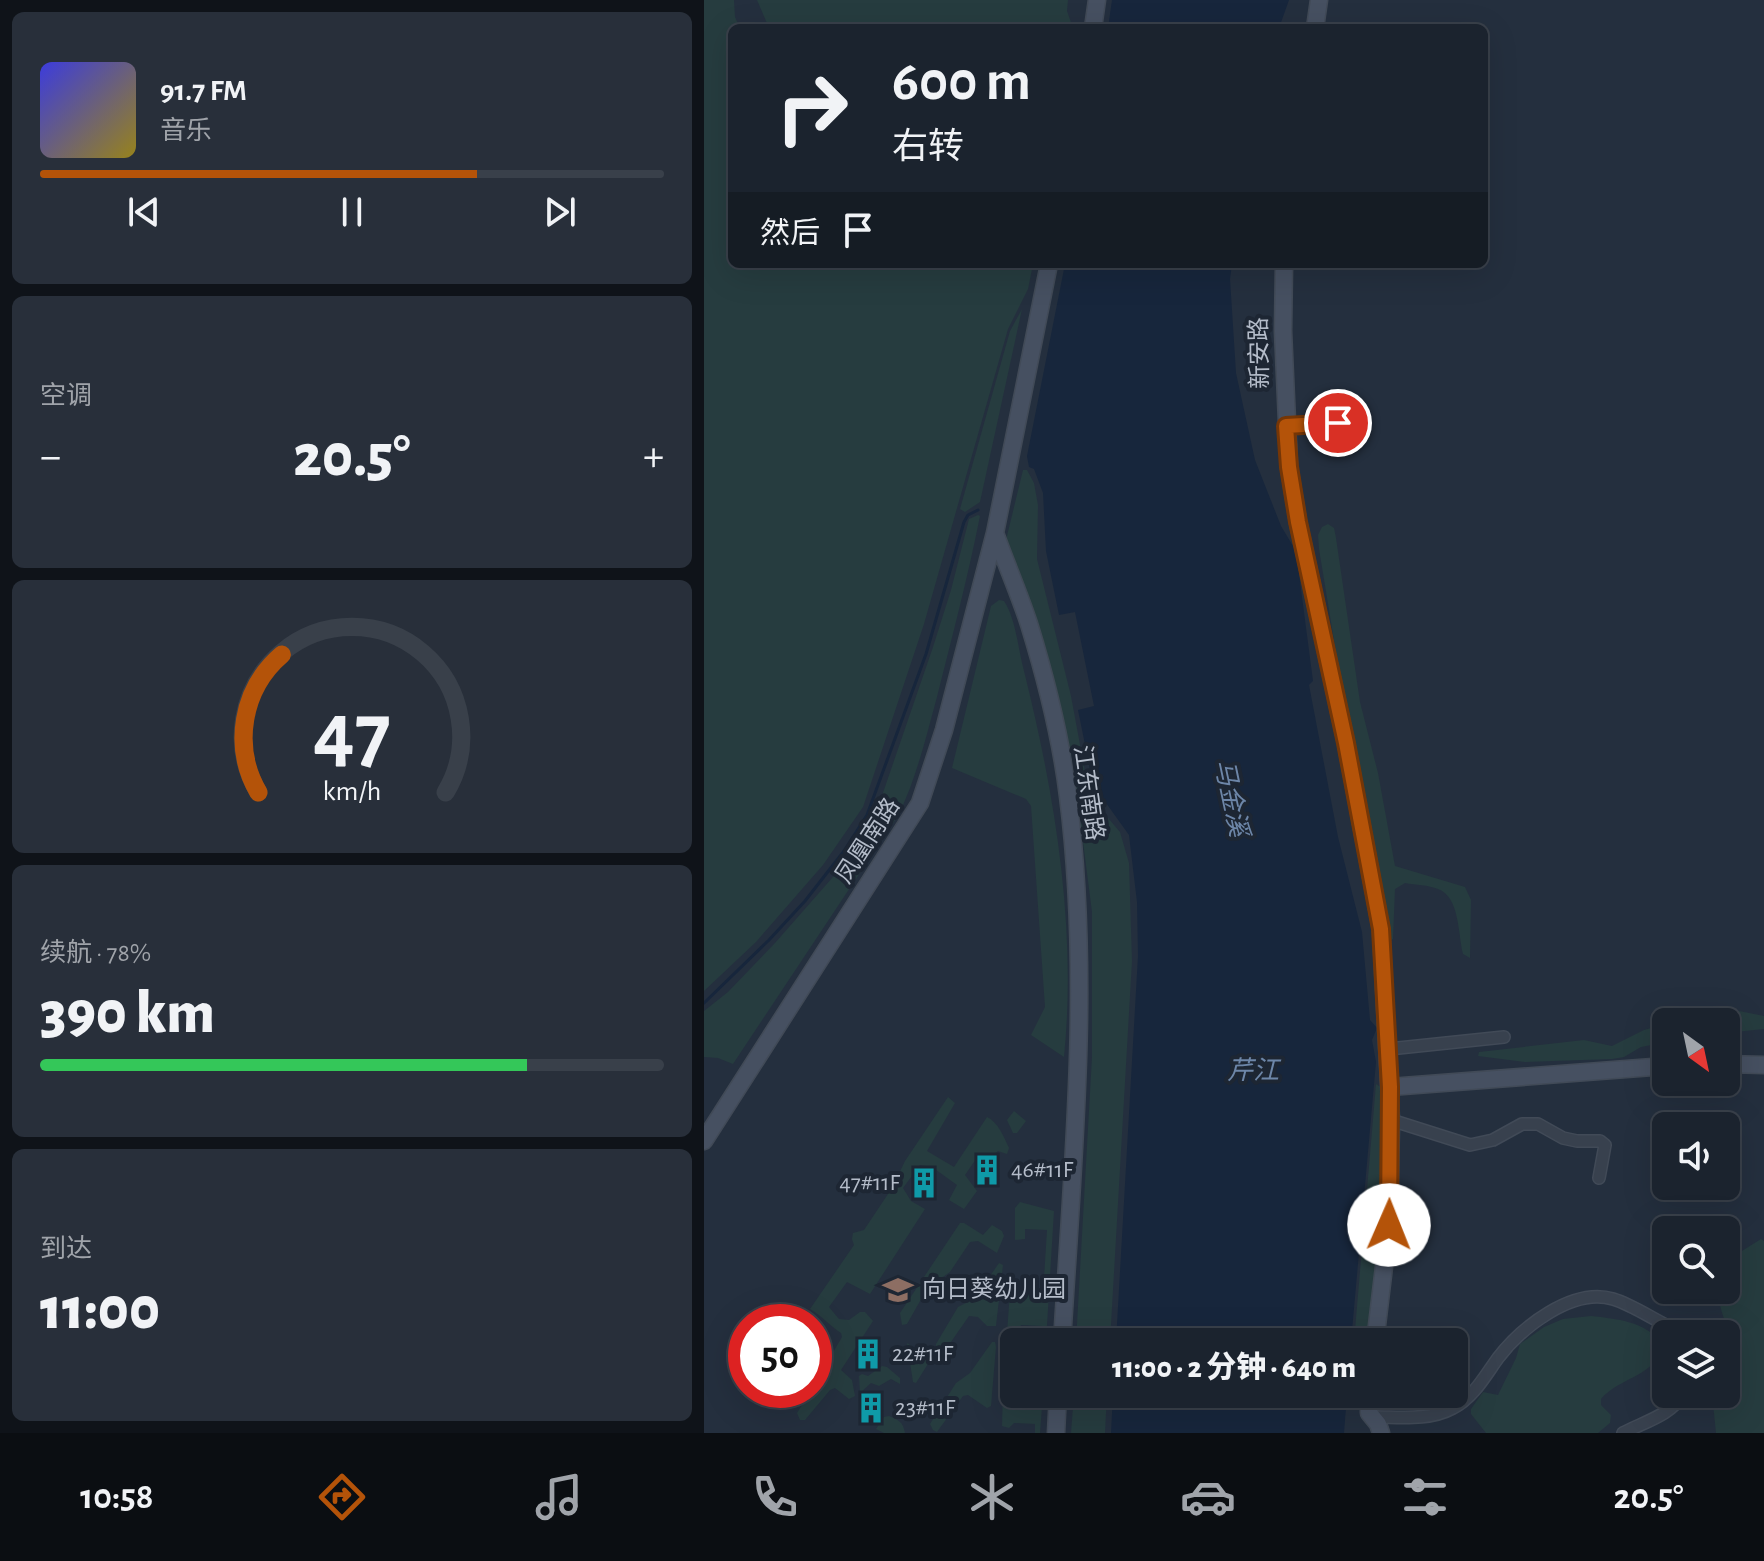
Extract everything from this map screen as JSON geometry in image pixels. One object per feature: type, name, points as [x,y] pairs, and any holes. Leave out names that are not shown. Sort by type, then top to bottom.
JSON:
[{"type":"main road","points":[[1094,24],[1097,0]]},
{"type":"main road","points":[[1316,24],[1319,0]]},
{"type":"main road","points":[[995,533],[1048,268]]},
{"type":"main road","name":"新安路","points":[[1284,268],[1283,331],[1289,467],[1381,929],[1391,1120],[1389,1225],[1377,1328]]},
{"type":"main road","name":"凤凰南路","points":[[704,1141],[920,803],[944,730],[995,533]]},
{"type":"main road","name":"江东南路","points":[[995,533],[1029,624],[1068,794],[1078,912],[1080,1056],[1063,1328]]},
{"type":"main road","points":[[1740,1064],[1764,1065]]},
{"type":"main road","points":[[1390,1087],[1652,1067]]},
{"type":"main road","points":[[1056,1433],[1057,1408]]},
{"type":"main road","points":[[1368,1408],[1375,1428]]},
{"type":"street","points":[[1286,426],[1338,423]]},
{"type":"street","points":[[1389,1049],[1504,1037]]},
{"type":"street","points":[[1391,1120],[1470,1145],[1493,1140],[1522,1124],[1538,1124],[1563,1138],[1577,1141],[1602,1141],[1606,1151],[1599,1178]]},
{"type":"street","points":[[1375,1428],[1429,1417],[1461,1404],[1473,1393],[1512,1340],[1547,1313],[1584,1298],[1614,1299],[1656,1320]]},
{"type":"street","points":[[1623,1433],[1673,1408]]},
{"type":"green space","points":[[704,0],[734,0],[738,24],[728,24],[728,268],[1032,268],[1028,289],[1008,329],[924,624],[863,807],[823,865],[756,942],[704,991]]},
{"type":"green space","points":[[757,0],[1068,0],[1067,11],[1072,24],[767,24]]},
{"type":"green space","points":[[1022,309],[980,502],[965,512],[960,509],[1010,331]]},
{"type":"green space","points":[[1023,470],[1027,470],[1034,483],[1038,505],[1037,559],[1071,696],[1088,788],[1097,805],[1120,832],[1129,863],[1132,961],[1111,1328],[1077,1328],[1092,1057],[1092,912],[1076,787],[1058,705],[1006,540]]},
{"type":"green space","points":[[978,515],[970,562],[937,697],[916,771],[899,814],[733,1064],[704,1057],[704,1011],[728,992],[775,943],[840,869],[874,819],[933,647],[969,519]]},
{"type":"green space","points":[[1328,524],[1334,528],[1336,538],[1360,702],[1378,773],[1395,866],[1465,887],[1471,900],[1470,958],[1463,954],[1457,917],[1450,900],[1445,893],[1434,888],[1405,883],[1395,889],[1393,939],[1390,941],[1387,936],[1319,549],[1318,535],[1322,527]]},
{"type":"green space","points":[[999,600],[1004,601],[1014,625],[1054,814],[1068,960],[1064,1057],[1031,1035],[1045,1007],[1031,806],[1026,799],[952,768],[991,606]]},
{"type":"green space","points":[[1740,1011],[1764,1016],[1764,1029],[1740,1032]]},
{"type":"green space","points":[[1652,1028],[1652,1045],[1612,1059],[1525,1062],[1478,1056],[1479,1052],[1584,1040],[1612,1046]]},
{"type":"green space","points":[[1376,1084],[1382,1088],[1383,1234],[1372,1328],[1355,1328]]},
{"type":"green space","points":[[948,1097],[955,1103],[927,1151],[954,1167],[987,1117],[994,1122],[1009,1148],[1007,1154],[998,1151],[992,1156],[984,1154],[976,1159],[965,1175],[977,1191],[964,1209],[949,1200],[957,1185],[932,1167],[920,1165],[903,1188],[911,1201],[925,1209],[870,1294],[847,1282],[831,1304],[813,1304],[854,1245],[853,1233],[864,1230],[892,1188],[905,1161]]},
{"type":"green space","points":[[1014,1111],[1026,1121],[1017,1133],[1013,1133],[1007,1120]]},
{"type":"green space","points":[[1020,1202],[1054,1211],[1047,1328],[1021,1325],[1020,1328],[1007,1328],[1010,1291],[1043,1294],[1047,1230],[1025,1229],[1025,1239],[1015,1240],[1015,1208]]},
{"type":"green space","points":[[960,1223],[983,1235],[992,1225],[1002,1231],[1004,1236],[997,1253],[978,1241],[970,1242],[950,1272],[928,1287],[907,1324],[902,1325],[900,1313]]},
{"type":"green space","points":[[1761,1239],[1764,1241],[1764,1433],[1716,1433],[1713,1408],[1740,1408],[1740,1320],[1725,1320],[1720,1304],[1740,1304],[1740,1252]]},
{"type":"green space","points":[[999,1263],[1003,1265],[996,1326],[987,1326],[978,1317],[969,1316],[944,1352],[940,1353],[936,1350],[936,1344],[958,1307],[974,1299]]},
{"type":"green space","points":[[832,1311],[839,1319],[849,1320],[865,1312],[873,1321],[841,1370],[852,1380],[855,1396],[849,1399],[835,1388],[832,1389],[832,1354],[842,1337],[832,1326]]},
{"type":"green space","points":[[1591,1316],[1620,1320],[1647,1330],[1652,1334],[1652,1364],[1601,1399],[1601,1405],[1611,1415],[1610,1423],[1598,1433],[1486,1433],[1471,1414],[1471,1409],[1483,1392],[1498,1395],[1520,1344],[1544,1327],[1563,1319]]},
{"type":"green space","points":[[992,1342],[996,1347],[991,1406],[987,1408],[968,1395],[963,1396],[937,1432],[933,1430],[930,1424],[956,1383],[970,1373]]},
{"type":"green space","points":[[907,1343],[931,1359],[916,1383],[913,1382]]},
{"type":"green space","points":[[882,1366],[900,1378],[900,1384],[891,1379],[879,1386],[871,1383],[860,1393],[859,1376],[868,1376]]},
{"type":"green space","points":[[800,1408],[815,1408],[805,1420],[800,1420],[797,1413]]},
{"type":"green space","points":[[1002,1408],[1042,1408],[1040,1433],[1035,1433],[1035,1424],[1014,1423],[1009,1428],[1002,1426]]},
{"type":"green space","points":[[1073,1408],[1106,1408],[1105,1433],[1071,1433]]},
{"type":"green space","points":[[889,1416],[900,1422],[905,1433],[884,1433],[876,1429],[884,1417]]},
{"type":"water","points":[[1112,0],[1289,0],[1280,24],[1109,24]]},
{"type":"water","name":"芹江","points":[[1064,268],[1231,268],[1236,373],[1255,460],[1281,526],[1296,551],[1313,681],[1309,685],[1338,837],[1362,932],[1370,1020],[1377,1028],[1372,1040],[1376,1062],[1352,1328],[1117,1328],[1138,956],[1137,902],[1129,835],[1092,779],[1078,710],[1094,706],[1075,612],[1059,615],[1046,551],[1043,493],[1034,469],[1029,467],[1027,456]]},
{"type":"water","points":[[1112,1408],[1346,1408],[1344,1433],[1111,1433]]},
{"type":"waterway","points":[[704,1003],[805,901],[867,815],[926,654],[964,522],[968,515],[978,510]]},
{"type":"place","name":"46#11F","points":[[987,1170]]},
{"type":"place","name":"47#11F","points":[[924,1183]]},
{"type":"place","name":"向日葵幼儿园","points":[[898,1290]]},
{"type":"place","name":"22#11F","points":[[868,1354]]},
{"type":"place","name":"23#11F","points":[[871,1408]]},
{"type":"route","points":[[1338,423],[1286,426],[1298,522],[1346,743],[1381,929],[1391,1120],[1389,1225]]},
{"type":"water label","name":"马金溪","points":[[1231,798]]}]
